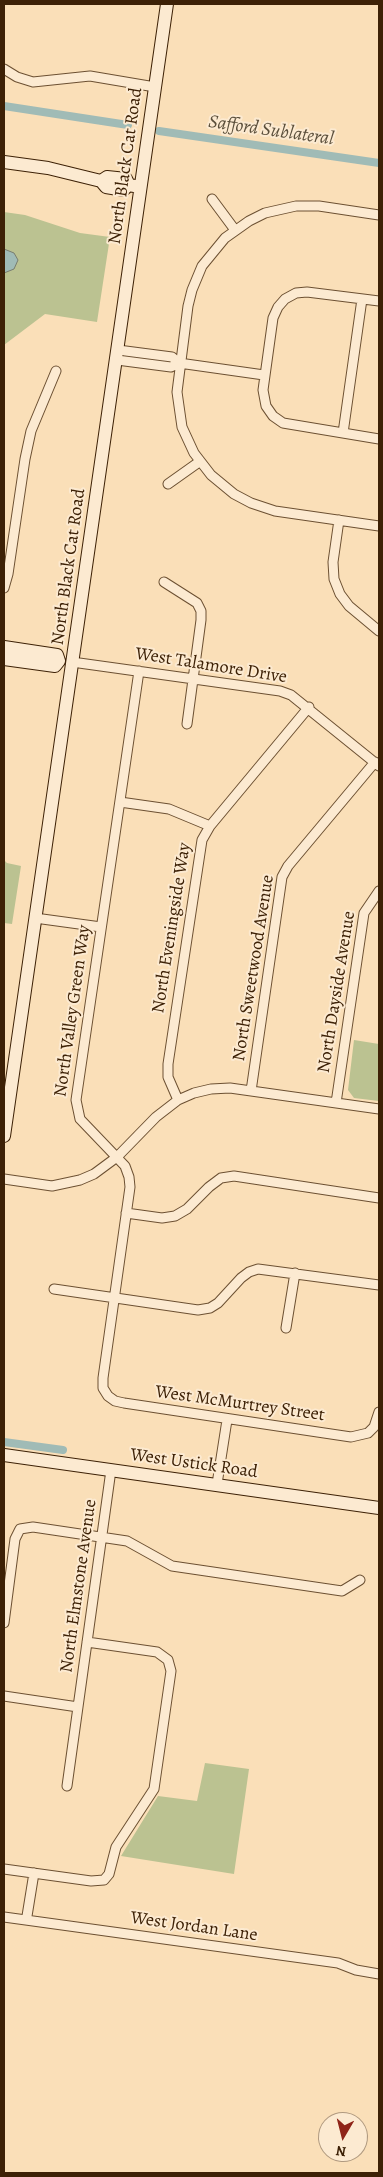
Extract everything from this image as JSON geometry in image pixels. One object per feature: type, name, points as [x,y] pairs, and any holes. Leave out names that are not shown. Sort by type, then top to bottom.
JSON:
[{"type":"main road","name":"North Black Cat Road","points":[[4,1136],[118,355],[135,186],[155,87],[167,4]]},
{"type":"main road","points":[[4,162],[48,168],[101,181],[107,177],[126,179],[135,186]]},
{"type":"main road","points":[[4,647],[56,655],[59,661]]},
{"type":"main road","points":[[4,659],[55,666],[59,661]]},
{"type":"main road","points":[[59,661],[72,662]]},
{"type":"main road","name":"West Ustick Road","points":[[4,1455],[379,1508]]},
{"type":"street","points":[[4,69],[16,77],[33,82],[90,76],[155,87]]},
{"type":"street","points":[[212,199],[235,230]]},
{"type":"street","points":[[379,214],[319,206],[296,206],[264,214],[235,230],[216,247],[196,278],[188,306],[179,363],[177,392],[180,417],[188,441],[199,462],[222,486],[251,503],[276,511],[379,526]]},
{"type":"street","points":[[379,301],[307,292],[296,293],[285,299],[278,307],[273,318],[262,390],[266,406],[273,416],[291,426],[379,439]]},
{"type":"street","points":[[343,433],[362,299]]},
{"type":"street","points":[[118,355],[171,367],[179,363],[264,375]]},
{"type":"street","points":[[4,588],[8,574],[24,458],[31,431],[56,371]]},
{"type":"street","points":[[168,484],[199,462]]},
{"type":"street","points":[[339,520],[333,562],[334,579],[340,594],[349,606],[379,631]]},
{"type":"street","points":[[164,582],[197,603],[201,611],[186,724]]},
{"type":"street","name":"West Talamore Drive","points":[[72,662],[291,695],[309,707],[377,764]]},
{"type":"street","name":"North Valley Green Way","points":[[108,1396],[103,1388],[103,1378],[126,1213],[129,1177],[125,1166],[80,1119],[76,1100],[139,671]]},
{"type":"street","name":"North Eveningside Way","points":[[178,1100],[168,1077],[169,1052],[202,840],[210,826],[309,707]]},
{"type":"street","name":"North Sweetwood Avenue","points":[[251,1091],[282,877],[288,866],[377,764]]},
{"type":"street","points":[[120,802],[169,809],[210,826]]},
{"type":"street","name":"North Dayside Avenue","points":[[336,1103],[364,913],[379,891]]},
{"type":"street","points":[[35,918],[101,927]]},
{"type":"street","points":[[4,1180],[40,1186],[65,1184],[94,1174],[117,1157],[156,1116],[178,1100],[194,1093],[211,1089],[230,1088],[379,1109]]},
{"type":"street","points":[[126,1213],[162,1218],[175,1216],[187,1209],[221,1178],[234,1176],[379,1198]]},
{"type":"street","points":[[54,1289],[198,1310],[210,1308],[218,1303],[249,1272],[266,1268],[379,1285]]},
{"type":"street","points":[[286,1328],[295,1272]]},
{"type":"street","name":"West McMurtrey Street","points":[[108,1396],[124,1404],[350,1437],[368,1433],[374,1427],[379,1412]]},
{"type":"street","points":[[218,1484],[227,1420]]},
{"type":"street","name":"North Elmstone Avenue","points":[[67,1786],[111,1470]]},
{"type":"street","points":[[4,1623],[15,1539],[20,1529],[33,1527],[127,1541],[172,1566],[342,1591],[360,1580]]},
{"type":"street","points":[[4,1868],[100,1881],[109,1874],[116,1847],[154,1789],[171,1671],[168,1660],[157,1652],[87,1642]]},
{"type":"street","points":[[4,1696],[78,1707]]},
{"type":"street","points":[[27,1916],[34,1873]]},
{"type":"street","name":"West Jordan Lane","points":[[4,1917],[338,1963],[356,1970],[379,1974]]},
{"type":"green space","points":[[4,212],[25,215],[80,233],[110,237],[97,322],[45,314],[4,345]]},
{"type":"green space","points":[[4,860],[7,863],[21,866],[12,924],[4,923]]},
{"type":"green space","points":[[354,1040],[379,1044],[379,1101],[354,1098],[348,1090]]},
{"type":"green space","points":[[205,1763],[249,1769],[234,1874],[121,1856],[158,1796],[197,1801]]},
{"type":"water","points":[[4,249],[14,253],[18,260],[14,269],[4,273]]},
{"type":"waterway","name":"Safford Sublateral","points":[[4,106],[128,125]]},
{"type":"waterway","name":"Safford Sublateral","points":[[159,131],[379,163]]},
{"type":"waterway","points":[[4,1442],[63,1450]]}]
